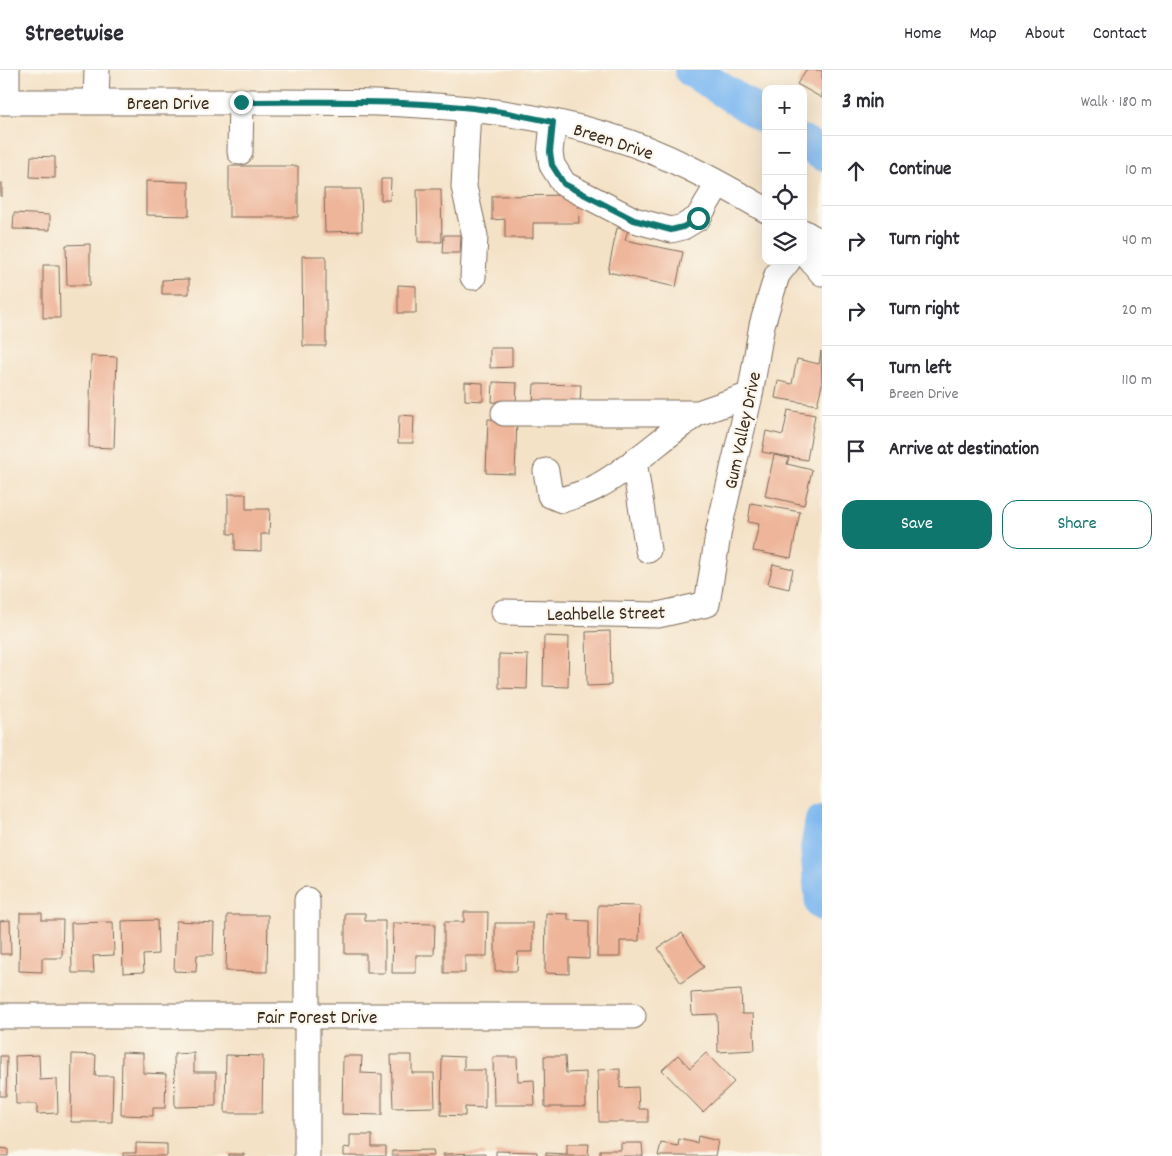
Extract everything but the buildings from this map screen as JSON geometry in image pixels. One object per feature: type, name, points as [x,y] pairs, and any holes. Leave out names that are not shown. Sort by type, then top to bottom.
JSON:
[{"type":"street","points":[[3,102],[7,70]]},
{"type":"street","points":[[96,102],[97,70]]},
{"type":"street","name":"Breen Drive","points":[[3,102],[364,102],[496,111],[553,122],[619,139],[662,156],[762,208]]},
{"type":"street","points":[[240,152],[241,102]]},
{"type":"street","points":[[468,109],[464,187],[475,236],[473,277]]},
{"type":"street","points":[[553,122],[550,152],[552,165],[564,184],[634,220],[671,230],[683,227],[698,218],[718,184]]},
{"type":"street","points":[[809,242],[822,273]]},
{"type":"street","name":"Gum Valley Drive","points":[[706,604],[719,529],[750,394],[762,325],[777,275],[785,265]]},
{"type":"street","points":[[546,471],[550,495],[562,500],[597,487],[698,413],[750,394]]},
{"type":"street","points":[[504,413],[698,413]]},
{"type":"street","points":[[634,461],[648,550]]},
{"type":"street","name":"Leahbelle Street","points":[[504,612],[658,615],[706,604]]},
{"type":"street","points":[[307,900],[307,1156]]},
{"type":"street","name":"Fair Forest Drive","points":[[0,1016],[633,1016]]},
{"type":"waterway","points":[[691,70],[762,115]]},
{"type":"waterway","points":[[807,145],[822,154]]},
{"type":"waterway","points":[[822,821],[817,849],[822,904]]},
{"type":"route","points":[[241,102],[364,102],[428,105],[496,111],[553,122],[550,152],[552,165],[555,173],[564,184],[634,220],[671,230],[692,223],[698,218]]}]
